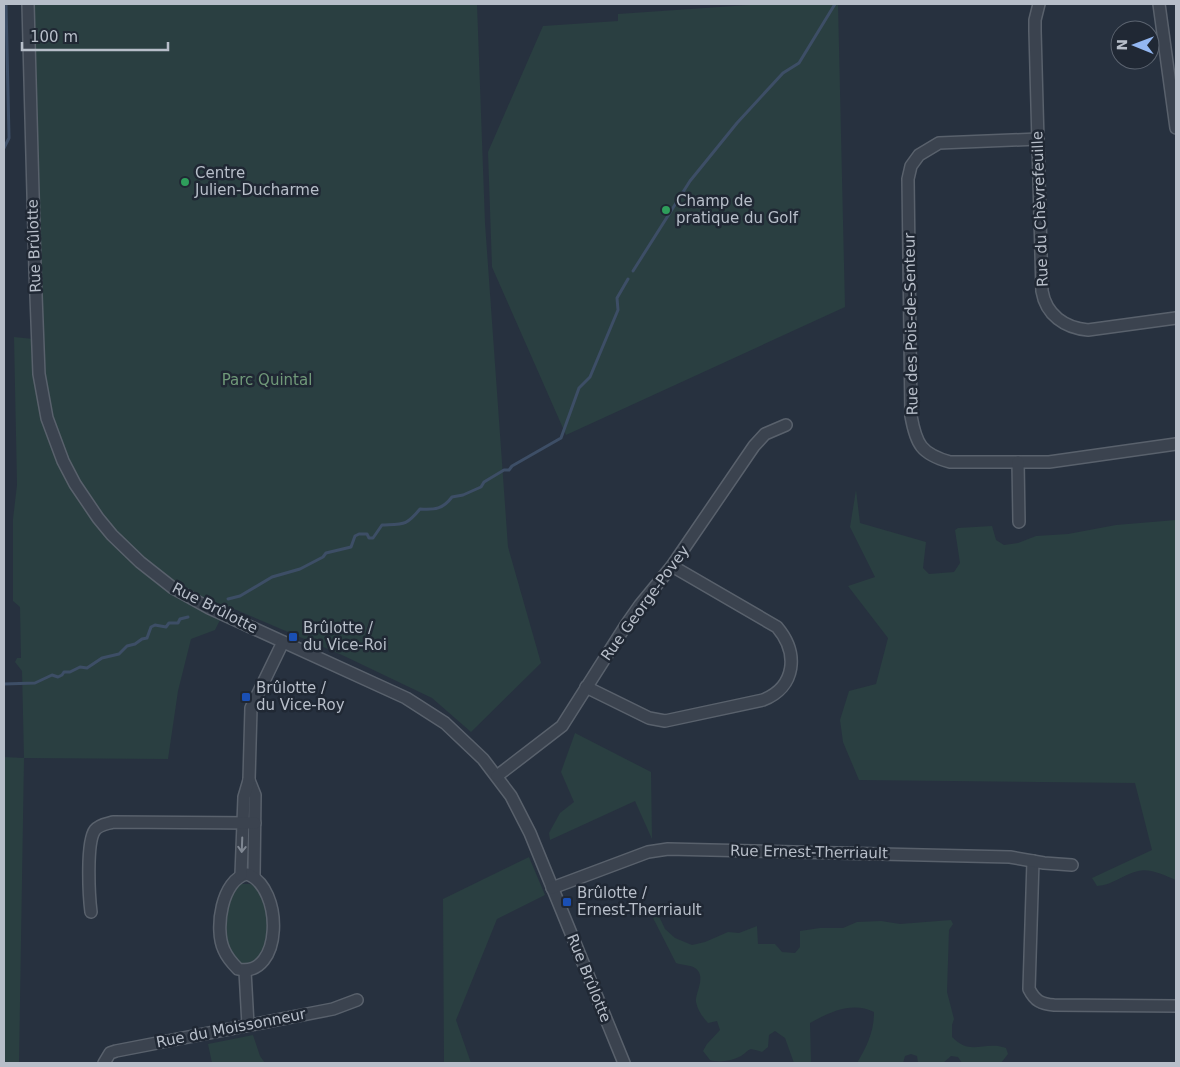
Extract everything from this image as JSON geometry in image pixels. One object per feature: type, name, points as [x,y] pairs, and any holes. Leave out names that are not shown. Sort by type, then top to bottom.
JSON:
[{"type":"street","name":"Rue Brûlotte","points":[[28,4],[38,354],[43,399],[53,436],[75,484],[112,535],[140,562],[185,596],[406,698],[445,723],[464,741],[497,776],[524,821],[624,1063]]},
{"type":"street","name":"Rue du Chèvrefeuille","points":[[1040,4],[1035,20],[1042,291],[1046,305],[1052,315],[1070,327],[1088,330],[1176,318]]},
{"type":"street","points":[[1159,4],[1176,128]]},
{"type":"street","name":"Rue des Pois-de-Senteur","points":[[1038,139],[939,144],[918,155],[911,166],[908,179],[911,416],[915,438],[926,451],[937,459],[950,462],[1071,460],[1176,444]]},
{"type":"street","name":"Rue George-Povey","points":[[497,776],[562,726],[640,605],[672,566],[754,446],[765,434],[786,425]]},
{"type":"street","points":[[1018,462],[1018,522]]},
{"type":"street","points":[[586,687],[649,718],[665,721],[763,700],[775,695],[783,688],[792,663],[788,643],[777,627],[672,566]]},
{"type":"street","points":[[241,875],[254,876],[262,885],[269,897],[274,924],[269,951],[260,964],[253,969],[245,971],[238,969],[224,950],[220,928],[223,903],[229,890],[241,875],[255,795],[249,780],[251,708],[283,642]]},
{"type":"street","points":[[92,912],[89,886],[92,838],[99,826],[113,822],[249,823]]},
{"type":"street","points":[[249,823],[254,876]]},
{"type":"street","name":"Rue Ernest-Therriault","points":[[552,888],[648,852],[668,849],[1010,857],[1058,865],[1072,865]]},
{"type":"street","points":[[1033,861],[1029,989],[1034,1000],[1054,1005],[1176,1006]]},
{"type":"street","points":[[245,971],[248,1024]]},
{"type":"street","name":"Rue du Moissonneur","points":[[105,1060],[110,1053],[116,1051],[333,1008],[357,1000]]},
{"type":"green space","name":"Parc Quintal","points":[[34,4],[477,4],[485,223],[508,547],[541,663],[471,732],[432,698],[342,655],[227,606],[215,630],[191,639],[178,691],[168,759],[24,758],[22,671],[15,662],[17,658],[21,658],[20,607],[13,601],[13,519],[17,485],[14,337],[43,340],[33,35]]},
{"type":"green space","name":"Champ de pratique du Golf","points":[[763,4],[838,4],[845,307],[566,435],[492,267],[488,152],[543,26],[618,21],[618,14]]},
{"type":"green space","points":[[856,490],[860,523],[926,542],[923,568],[929,574],[954,572],[960,563],[955,530],[958,528],[992,526],[996,540],[1004,545],[1018,543],[1036,536],[1068,534],[1116,525],[1176,520],[1176,880],[1143,870],[1097,886],[1092,878],[1152,850],[1135,783],[859,780],[843,742],[840,720],[849,691],[876,684],[888,638],[848,586],[875,577],[850,527]]},
{"type":"green space","points":[[575,733],[651,772],[652,839],[635,801],[550,840],[549,833],[560,813],[574,802],[561,772]]},
{"type":"green space","points":[[4,757],[24,758],[19,1063],[4,1063]]},
{"type":"green space","points":[[529,857],[545,895],[497,919],[456,1020],[471,1063],[444,1063],[443,899]]},
{"type":"green space","points":[[241,884],[256,885],[267,904],[270,932],[261,957],[250,965],[239,964],[234,957],[227,943],[224,928],[226,912],[230,901]]},
{"type":"green space","points":[[655,908],[665,929],[675,938],[692,945],[705,942],[728,932],[739,933],[757,926],[758,944],[775,944],[782,952],[795,953],[800,947],[800,931],[820,928],[843,928],[857,922],[881,921],[900,924],[951,920],[953,924],[949,930],[947,992],[954,1019],[952,1037],[965,1046],[998,1046],[1006,1048],[1008,1054],[1001,1063],[962,1063],[958,1057],[951,1056],[943,1063],[918,1063],[917,1056],[911,1054],[905,1056],[903,1063],[857,1063],[869,1039],[873,1026],[874,1012],[866,1009],[850,1008],[825,1015],[810,1023],[811,1063],[794,1063],[785,1038],[775,1031],[769,1035],[768,1047],[762,1052],[751,1049],[741,1056],[730,1060],[710,1060],[703,1051],[720,1030],[717,1021],[708,1023],[699,1011],[696,998],[700,975],[693,967],[676,963],[650,912]]},
{"type":"green space","points":[[253,1035],[260,1056],[265,1063],[212,1063],[208,1044]]},
{"type":"waterway","points":[[4,148],[9,138],[6,4]]},
{"type":"waterway","points":[[633,271],[690,181],[737,123],[783,73],[799,63],[835,4]]},
{"type":"waterway","points":[[228,599],[240,596],[272,577],[300,569],[323,557],[326,553],[351,547],[355,536],[359,534],[367,534],[369,538],[373,538],[382,525],[404,523],[411,519],[420,509],[434,509],[442,506],[452,497],[463,495],[481,487],[484,482],[504,470],[509,470],[512,466],[561,438],[579,388],[590,377],[618,310],[617,298],[628,279]]},
{"type":"waterway","points":[[4,684],[35,683],[52,675],[58,677],[64,672],[70,672],[80,667],[87,668],[102,658],[119,654],[127,646],[147,638],[151,627],[155,625],[166,627],[169,623],[178,623],[180,619],[188,617]]},
{"type":"place","name":"Centre Julien-Ducharme","points":[[185,182]]},
{"type":"place","name":"Champ de pratique du Golf","points":[[666,210]]},
{"type":"place","name":"Brûlotte / du Vice-Roi","points":[[293,637]]},
{"type":"place","name":"Brûlotte / du Vice-Roy","points":[[246,697]]},
{"type":"place","name":"Brûlotte / Ernest-Therriault","points":[[567,902]]}]
